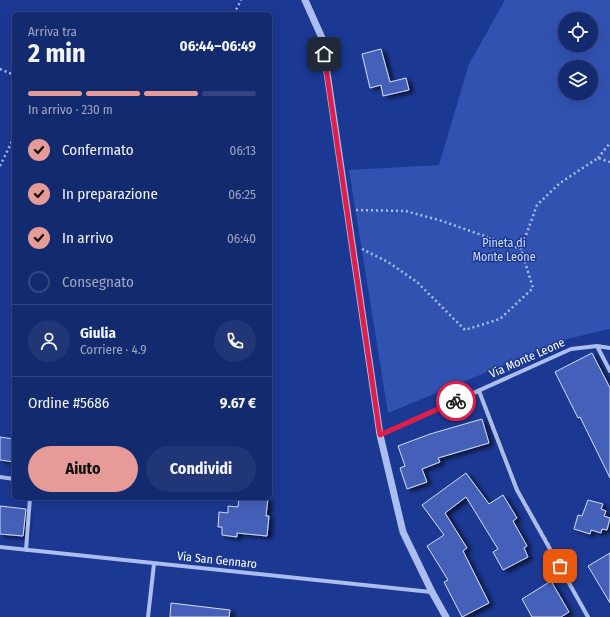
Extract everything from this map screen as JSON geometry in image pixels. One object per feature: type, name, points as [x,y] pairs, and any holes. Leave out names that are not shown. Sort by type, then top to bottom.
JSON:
[{"type":"street","points":[[305,0],[322,38],[380,435],[403,532],[432,592],[446,617]]},
{"type":"street","points":[[597,346],[610,371]]},
{"type":"street","name":"Via Monte Leone","points":[[380,435],[571,349],[597,346],[610,348]]},
{"type":"street","points":[[479,391],[517,490],[588,617]]},
{"type":"street","points":[[0,477],[12,479]]},
{"type":"street","points":[[26,550],[30,500]]},
{"type":"street","name":"Via San Gennaro","points":[[0,547],[432,592]]},
{"type":"street","points":[[148,617],[154,564]]},
{"type":"path","points":[[235,12],[241,0]]},
{"type":"path","points":[[0,69],[12,74]]},
{"type":"path","points":[[0,166],[12,141]]},
{"type":"path","points":[[352,243],[388,262],[417,282],[466,330],[500,319],[533,288],[521,249],[537,205],[560,183],[598,158],[610,143]]},
{"type":"path","points":[[598,158],[610,162]]},
{"type":"path","points":[[347,210],[406,211],[442,221],[521,249]]},
{"type":"green space","name":"Pineta di Monte Leone","points":[[505,0],[610,0],[610,329],[567,339],[388,413],[349,170],[439,165],[469,64]]},
{"type":"building","points":[[381,49],[390,82],[406,78],[409,90],[383,96],[381,85],[370,88],[362,54]]},
{"type":"building","points":[[592,353],[610,388],[610,478],[580,417],[578,418],[555,372]]},
{"type":"building","points":[[482,419],[489,443],[438,458],[440,462],[422,469],[427,482],[407,489],[400,468],[405,466],[398,446],[430,434]]},
{"type":"building","points":[[0,437],[12,439],[12,462],[0,460]]},
{"type":"building","points":[[466,473],[489,504],[503,495],[517,518],[513,521],[527,546],[524,548],[528,557],[503,570],[493,552],[498,549],[466,497],[445,513],[467,548],[463,551],[489,603],[462,617],[444,582],[448,580],[427,546],[444,535],[422,505]]},
{"type":"building","points":[[239,500],[268,500],[266,516],[269,516],[267,536],[237,533],[237,537],[222,535],[222,527],[218,527],[219,512],[228,513],[228,506],[238,507]]},
{"type":"building","points":[[588,500],[603,504],[601,509],[606,511],[604,516],[610,518],[607,530],[602,529],[601,533],[591,530],[590,534],[574,529],[578,515],[582,516]]},
{"type":"building","points":[[0,506],[26,509],[23,536],[0,534]]},
{"type":"building","points":[[610,553],[610,603],[588,566]]},
{"type":"building","points":[[551,581],[569,612],[561,617],[532,617],[522,599]]},
{"type":"building","points":[[171,603],[230,610],[229,617],[170,617]]},
{"type":"way so far","points":[[456,401],[479,391],[517,490],[560,566]]},
{"type":"route","points":[[324,54],[380,435],[456,401]]}]
